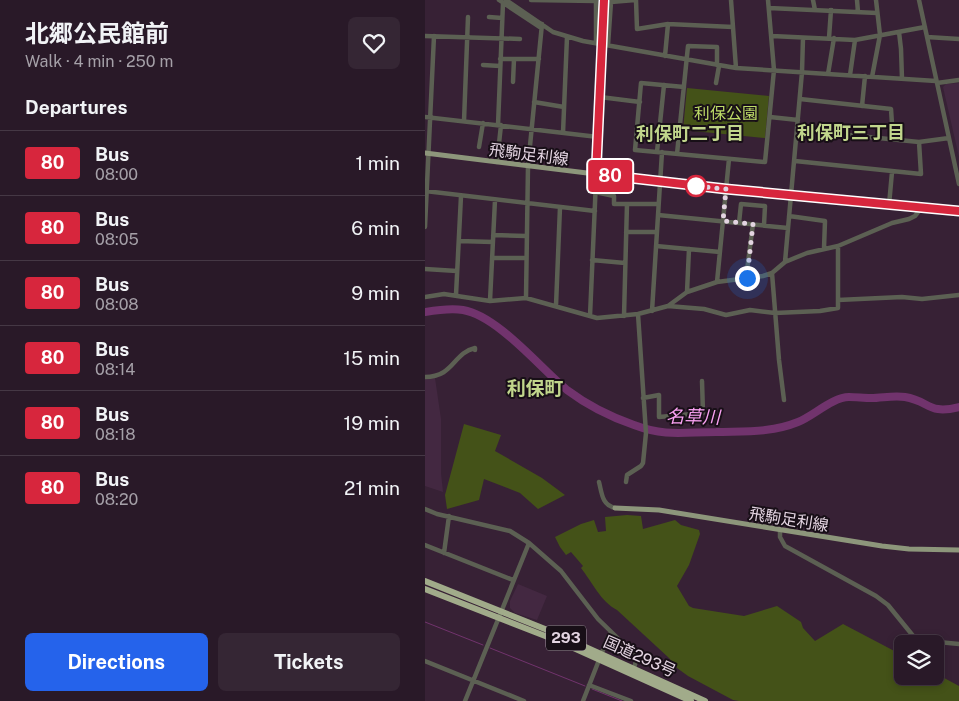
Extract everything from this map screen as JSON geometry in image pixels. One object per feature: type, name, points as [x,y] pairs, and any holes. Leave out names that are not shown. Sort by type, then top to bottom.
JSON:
[{"type":"highway","name":"国道293号","points":[[425,581],[601,657],[691,701]]},
{"type":"highway","name":"国道293号","points":[[425,589],[500,614]]},
{"type":"highway","name":"国道293号","points":[[601,657],[634,668],[705,701]]},
{"type":"main road","name":"飛駒足利線","points":[[426,154],[660,182],[959,211]]},
{"type":"main road","name":"飛駒足利線","points":[[615,508],[659,510],[780,531],[891,547],[959,550]]},
{"type":"street","points":[[531,0],[596,1],[596,43]]},
{"type":"street","points":[[604,0],[605,44]]},
{"type":"street","points":[[590,316],[600,97],[611,2],[635,0],[637,29],[668,24],[733,27]]},
{"type":"street","points":[[731,0],[736,68]]},
{"type":"street","points":[[684,87],[641,83],[635,150],[765,162],[774,70],[768,0]]},
{"type":"street","points":[[813,0],[815,10]]},
{"type":"street","points":[[857,0],[858,12]]},
{"type":"street","points":[[872,77],[880,35],[876,0]]},
{"type":"street","points":[[919,0],[959,184]]},
{"type":"street","points":[[497,162],[500,125],[502,18],[506,1],[541,26],[567,37],[687,61],[747,69],[936,82],[959,80]]},
{"type":"street","points":[[769,8],[877,12]]},
{"type":"street","points":[[828,74],[832,38],[831,10]]},
{"type":"street","points":[[464,121],[468,17]]},
{"type":"street","points":[[489,17],[502,18]]},
{"type":"street","points":[[665,56],[668,24]]},
{"type":"street","points":[[526,298],[528,166],[541,26]]},
{"type":"street","points":[[772,36],[855,40],[925,27]]},
{"type":"street","points":[[899,32],[902,79]]},
{"type":"street","points":[[425,36],[519,39]]},
{"type":"street","points":[[425,227],[427,117],[434,36]]},
{"type":"street","points":[[563,133],[567,37]]},
{"type":"street","points":[[927,37],[959,39]]},
{"type":"street","points":[[785,262],[803,72],[803,38]]},
{"type":"street","points":[[850,75],[855,40]]},
{"type":"street","points":[[677,154],[688,46],[717,47],[718,66],[716,83]]},
{"type":"street","points":[[500,59],[539,59]]},
{"type":"street","points":[[513,82],[514,59]]},
{"type":"street","points":[[483,65],[500,66]]},
{"type":"street","points":[[862,106],[865,76]]},
{"type":"street","points":[[652,311],[664,85]]},
{"type":"street","points":[[600,97],[640,102]]},
{"type":"street","points":[[800,99],[891,110],[893,139]]},
{"type":"street","points":[[534,102],[564,107]]},
{"type":"street","points":[[427,117],[598,137]]},
{"type":"street","points":[[770,117],[798,120]]},
{"type":"street","points":[[479,146],[483,123]]},
{"type":"street","points":[[797,130],[919,142],[949,138]]},
{"type":"street","points":[[795,161],[921,174],[919,142]]},
{"type":"street","points":[[717,282],[729,159]]},
{"type":"street","points":[[889,205],[892,172]]},
{"type":"street","points":[[426,191],[595,211]]},
{"type":"street","points":[[595,192],[614,196],[614,204],[658,204]]},
{"type":"street","points":[[456,296],[461,196]]},
{"type":"street","points":[[490,301],[495,200]]},
{"type":"street","points":[[624,316],[627,204]]},
{"type":"street","points":[[739,223],[741,204],[765,206],[764,225]]},
{"type":"street","points":[[556,306],[560,207]]},
{"type":"street","points":[[425,297],[444,294],[490,301],[526,298],[597,318],[638,314],[668,306],[687,292],[717,282],[763,276],[771,273],[785,262],[824,248],[838,246],[892,223],[915,216],[922,207]]},
{"type":"street","points":[[658,214],[788,228]]},
{"type":"street","points":[[789,216],[825,221],[824,248]]},
{"type":"street","points":[[747,278],[753,224]]},
{"type":"street","points":[[626,232],[657,232]]},
{"type":"street","points":[[493,235],[527,236]]},
{"type":"street","points":[[459,240],[493,242]]},
{"type":"street","points":[[656,246],[720,252]]},
{"type":"street","points":[[668,306],[704,310],[726,315],[750,310],[775,312],[820,311],[838,308],[838,246]]},
{"type":"street","points":[[687,292],[689,249]]},
{"type":"street","points":[[492,258],[526,258]]},
{"type":"street","points":[[592,260],[625,263]]},
{"type":"street","points":[[425,270],[457,272]]},
{"type":"street","points":[[771,273],[784,400]]},
{"type":"street","points":[[838,300],[902,297],[922,299],[959,295]]},
{"type":"street","points":[[626,482],[627,475],[643,463],[646,433],[638,314]]},
{"type":"street","points":[[425,377],[445,372],[464,352],[475,348],[475,350]]},
{"type":"street","points":[[643,398],[659,395],[659,417],[703,413],[702,381]]},
{"type":"street","points":[[599,482],[605,503],[609,507],[615,508]]},
{"type":"street","points":[[425,509],[510,531],[529,542],[561,571],[598,619],[634,654],[634,668]]},
{"type":"street","points":[[444,553],[449,516]]},
{"type":"street","points":[[780,531],[780,537],[785,546],[876,596],[888,605],[914,637],[928,642],[959,644]]},
{"type":"street","points":[[465,701],[529,542]]},
{"type":"street","points":[[425,545],[513,580]]},
{"type":"street","points":[[583,701],[611,632]]},
{"type":"street","points":[[425,661],[524,701]]},
{"type":"street","points":[[589,685],[631,701]]},
{"type":"street","points":[[673,701],[676,694]]},
{"type":"shaded area","points":[[959,83],[959,157],[943,87],[946,84]]},
{"type":"shaded area","points":[[435,378],[441,419],[443,492],[425,486],[425,379]]},
{"type":"shaded area","points":[[518,584],[547,596],[537,620],[515,613],[510,608],[510,601]]},
{"type":"green space","name":"利保公園","points":[[687,88],[769,96],[765,138],[683,130]]},
{"type":"green space","points":[[464,424],[501,435],[495,451],[542,478],[565,495],[538,509],[520,493],[484,479],[479,500],[447,509],[445,495]]},
{"type":"green space","points":[[641,516],[643,529],[675,520],[681,525],[699,530],[700,534],[689,565],[677,586],[689,606],[744,616],[777,606],[801,622],[803,628],[815,641],[843,624],[894,651],[894,685],[944,685],[944,678],[959,686],[959,701],[733,700],[677,668],[669,658],[606,602],[581,568],[583,566],[571,552],[566,555],[560,547],[555,537],[581,524],[594,520],[598,532],[606,531],[605,517]]},
{"type":"waterway","name":"名草川","points":[[425,312],[454,309],[476,314],[504,332],[567,390],[591,406],[634,425],[656,431],[684,433],[768,430],[798,422],[836,400],[849,397],[901,396],[935,408],[949,409],[959,407]]},
{"type":"waterway","points":[[425,622],[483,645]]},
{"type":"waterway","points":[[490,648],[585,686]]},
{"type":"waterway","points":[[592,689],[622,701]]},
{"type":"bus line","name":"80","points":[[604,0],[596,174],[726,189],[959,211]]},
{"type":"district","name":"利保町三丁目","points":[[851,133]]},
{"type":"district","name":"利保町二丁目","points":[[690,134]]},
{"type":"district","name":"利保町","points":[[535,388]]},
{"type":"route","points":[[696,186],[693,186],[726,189],[723,221],[753,224],[747,278]]}]
